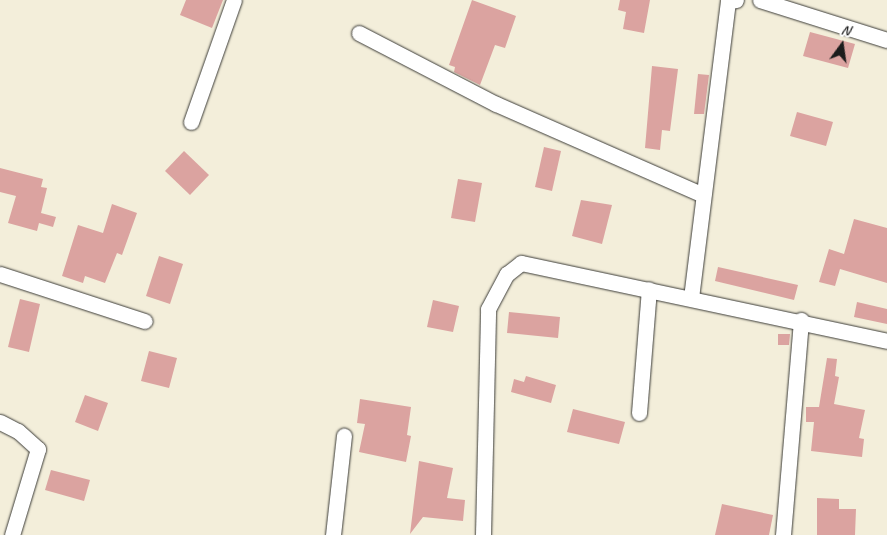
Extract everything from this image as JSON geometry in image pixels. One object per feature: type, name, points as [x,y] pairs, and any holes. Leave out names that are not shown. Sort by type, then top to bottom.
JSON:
[{"type":"street","points":[[191,122],[234,0]]},
{"type":"street","points":[[691,298],[728,2],[736,0]]},
{"type":"street","points":[[760,0],[887,40]]},
{"type":"street","points":[[359,33],[496,104],[703,195]]},
{"type":"street","points":[[483,535],[488,309],[507,274],[521,263],[801,320],[887,341]]},
{"type":"street","points":[[0,274],[145,321]]},
{"type":"street","points":[[639,413],[649,289]]},
{"type":"street","points":[[783,535],[801,320]]},
{"type":"street","points":[[0,422],[18,431],[38,449],[12,535]]},
{"type":"street","points":[[333,535],[344,436]]},
{"type":"building","points":[[186,0],[223,0],[212,28],[180,15]]},
{"type":"building","points":[[472,0],[516,16],[505,48],[495,45],[480,85],[454,72],[455,67],[449,65]]},
{"type":"building","points":[[620,0],[650,0],[644,33],[623,29],[626,12],[618,10]]},
{"type":"building","points":[[810,32],[855,44],[848,68],[803,56]]},
{"type":"building","points":[[652,66],[678,69],[670,131],[662,130],[660,150],[645,148]]},
{"type":"building","points":[[698,74],[709,75],[704,114],[694,114]]},
{"type":"building","points":[[797,112],[833,122],[826,146],[790,136]]},
{"type":"building","points":[[544,147],[561,151],[552,191],[535,187]]},
{"type":"building","points":[[184,151],[209,175],[190,195],[165,171]]},
{"type":"building","points":[[0,168],[43,179],[41,187],[47,188],[41,213],[56,217],[53,227],[39,223],[37,231],[8,223],[16,196],[0,192]]},
{"type":"building","points":[[458,179],[482,183],[475,222],[451,218]]},
{"type":"building","points":[[581,200],[612,205],[602,244],[572,236]]},
{"type":"building","points":[[112,204],[137,213],[122,255],[117,253],[105,283],[85,276],[83,283],[62,276],[78,225],[103,233]]},
{"type":"building","points":[[854,219],[887,228],[887,283],[840,269],[835,286],[819,282],[829,249],[844,254]]},
{"type":"building","points":[[159,256],[183,264],[170,304],[146,296]]},
{"type":"building","points":[[718,267],[798,285],[794,300],[715,281]]},
{"type":"building","points":[[20,299],[40,304],[29,352],[8,347]]},
{"type":"building","points":[[433,300],[459,306],[453,332],[427,327]]},
{"type":"building","points":[[857,302],[887,309],[887,324],[854,317]]},
{"type":"building","points":[[509,312],[560,317],[558,338],[507,333]]},
{"type":"building","points":[[778,334],[790,334],[789,345],[778,345]]},
{"type":"building","points":[[149,351],[177,358],[169,388],[141,381]]},
{"type":"building","points":[[827,358],[837,359],[835,376],[839,377],[834,404],[865,410],[859,438],[864,439],[862,457],[811,451],[814,422],[806,422],[806,407],[819,407]]},
{"type":"building","points":[[526,376],[556,385],[551,403],[511,392],[514,379],[524,382]]},
{"type":"building","points":[[85,395],[108,403],[98,431],[75,422]]},
{"type":"building","points":[[360,399],[411,407],[407,435],[411,436],[406,462],[359,452],[365,424],[357,423]]},
{"type":"building","points":[[573,409],[625,422],[619,444],[567,432]]},
{"type":"building","points":[[419,461],[453,468],[447,498],[465,500],[463,521],[423,517],[410,534]]},
{"type":"building","points":[[51,470],[90,480],[84,501],[45,490]]},
{"type":"building","points":[[817,498],[839,499],[839,509],[856,509],[855,535],[817,535]]},
{"type":"building","points":[[722,504],[773,515],[769,535],[715,535]]}]
